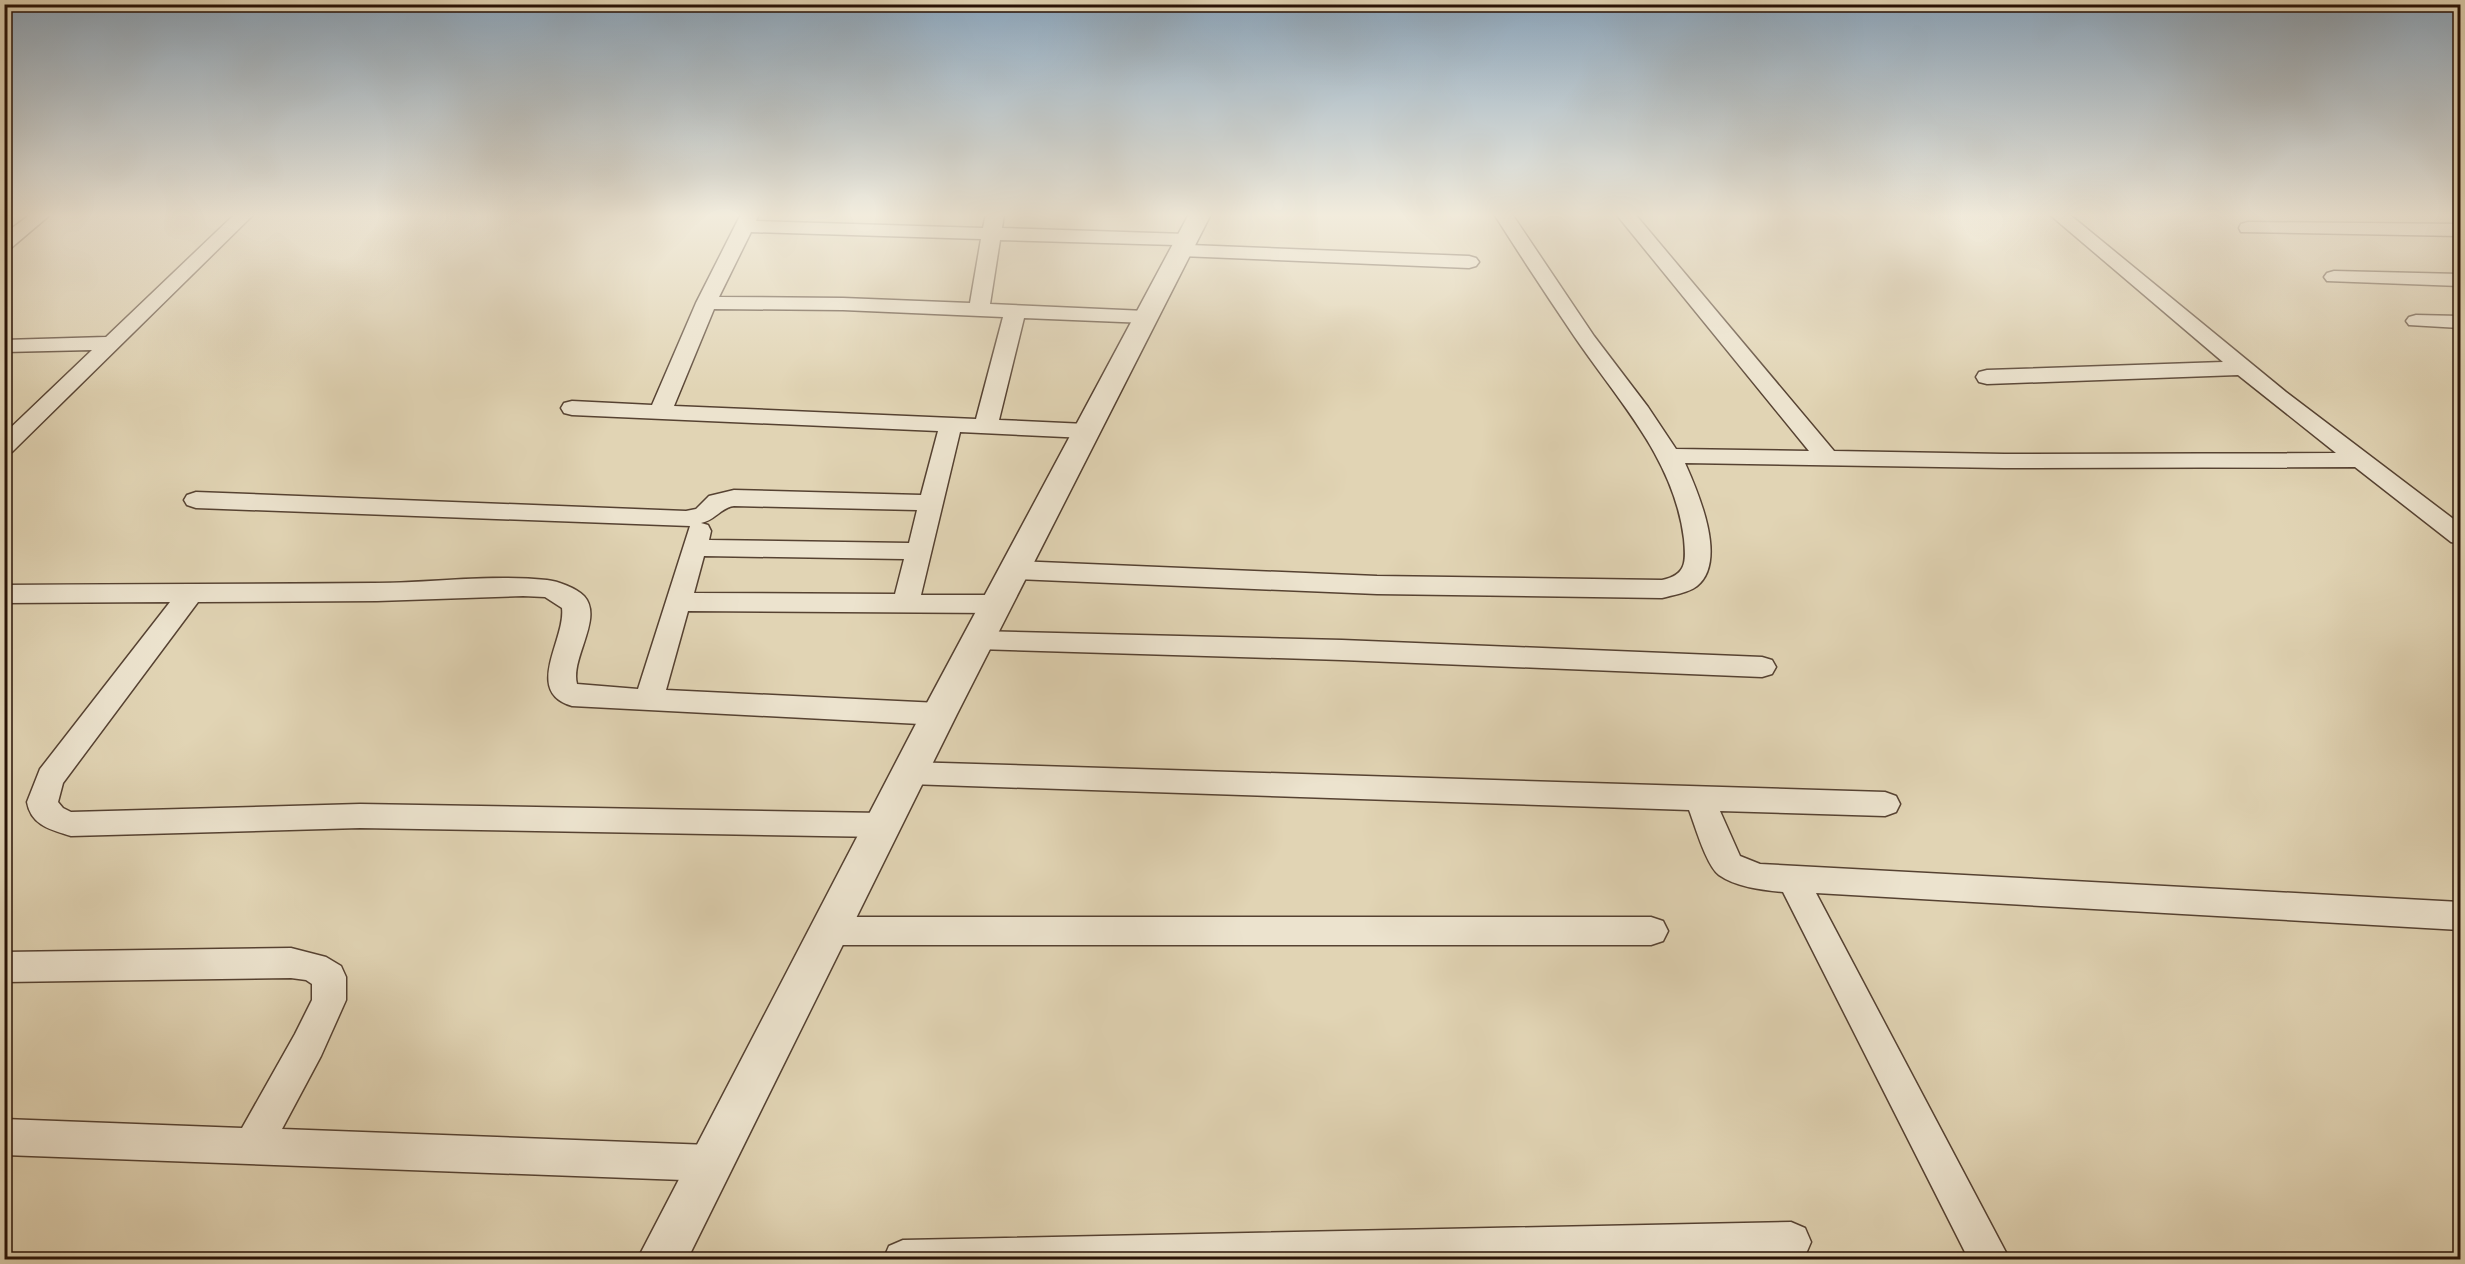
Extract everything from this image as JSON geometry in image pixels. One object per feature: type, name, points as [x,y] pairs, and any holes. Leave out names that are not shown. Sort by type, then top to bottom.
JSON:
[{"type":"street","points":[[4,447],[184,273]]},
{"type":"street","points":[[660,411],[721,273]]},
{"type":"street","points":[[979,310],[985,273]]},
{"type":"street","points":[[661,1260],[909,772],[1169,273]]},
{"type":"street","points":[[1013,570],[1377,585],[1662,589],[1679,585],[1691,577],[1698,561],[1697,536],[1692,509],[1669,456],[1542,273]]},
{"type":"street","points":[[1674,273],[1827,458]]},
{"type":"street","points":[[2129,273],[2243,368],[2460,536]]},
{"type":"street","points":[[2334,277],[2460,280]]},
{"type":"street","points":[[706,303],[843,304],[1146,317]]},
{"type":"street","points":[[986,426],[1015,311]]},
{"type":"street","points":[[2416,321],[2460,322]]},
{"type":"street","points":[[4,346],[112,343]]},
{"type":"street","points":[[1987,377],[2243,368]]},
{"type":"street","points":[[572,408],[1086,431]]},
{"type":"street","points":[[906,604],[951,424]]},
{"type":"street","points":[[1669,456],[2004,461],[2360,460]]},
{"type":"street","points":[[649,699],[704,515],[718,501],[734,498],[932,503]]},
{"type":"street","points":[[196,500],[686,519],[704,515]]},
{"type":"street","points":[[694,548],[919,551]]},
{"type":"street","points":[[4,617],[14,594],[377,592],[500,587],[550,589],[574,602],[576,611],[576,623],[561,681],[565,691],[572,696],[939,714]]},
{"type":"street","points":[[191,593],[51,777],[41,797],[43,808],[52,819],[71,824],[360,816],[882,825]]},
{"type":"street","points":[[678,602],[996,604]]},
{"type":"street","points":[[977,640],[1342,650],[1762,667]]},
{"type":"street","points":[[909,772],[1885,804]]},
{"type":"street","points":[[1699,797],[1723,856],[1729,865],[1758,877],[2460,916]]},
{"type":"street","points":[[1793,880],[1990,1260]]},
{"type":"street","points":[[828,931],[1651,931]]},
{"type":"street","points":[[4,967],[291,963],[314,967],[330,977],[328,1000],[320,1018],[252,1147]]},
{"type":"street","points":[[4,1137],[710,1163]]},
{"type":"street","points":[[903,1260],[1791,1242]]}]
